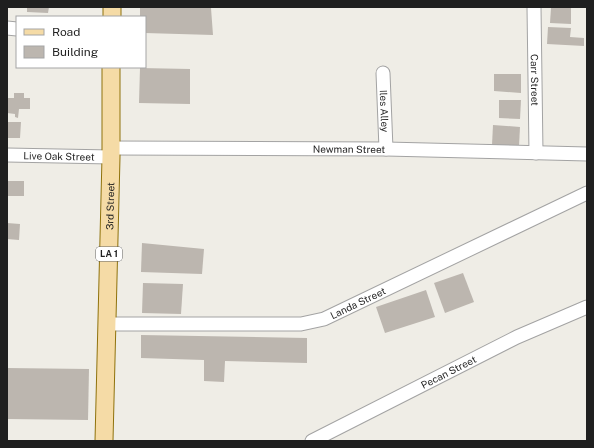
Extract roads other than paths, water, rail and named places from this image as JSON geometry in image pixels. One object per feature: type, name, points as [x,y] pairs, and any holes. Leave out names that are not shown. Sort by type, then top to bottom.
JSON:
[{"type":"main road","name":"3rd Street","points":[[104,441],[111,152],[111,68]]},
{"type":"street","name":"Carr Street","points":[[534,7],[536,153]]},
{"type":"street","name":"Iles Alley","points":[[383,73],[386,149]]},
{"type":"street","name":"Newman Street","points":[[111,152],[386,149],[587,154]]},
{"type":"street","name":"Live Oak Street","points":[[7,155],[111,152]]},
{"type":"street","name":"Landa Street","points":[[107,324],[286,324],[318,320],[587,193]]},
{"type":"street","name":"Pecan Street","points":[[312,441],[517,337],[587,307]]}]
